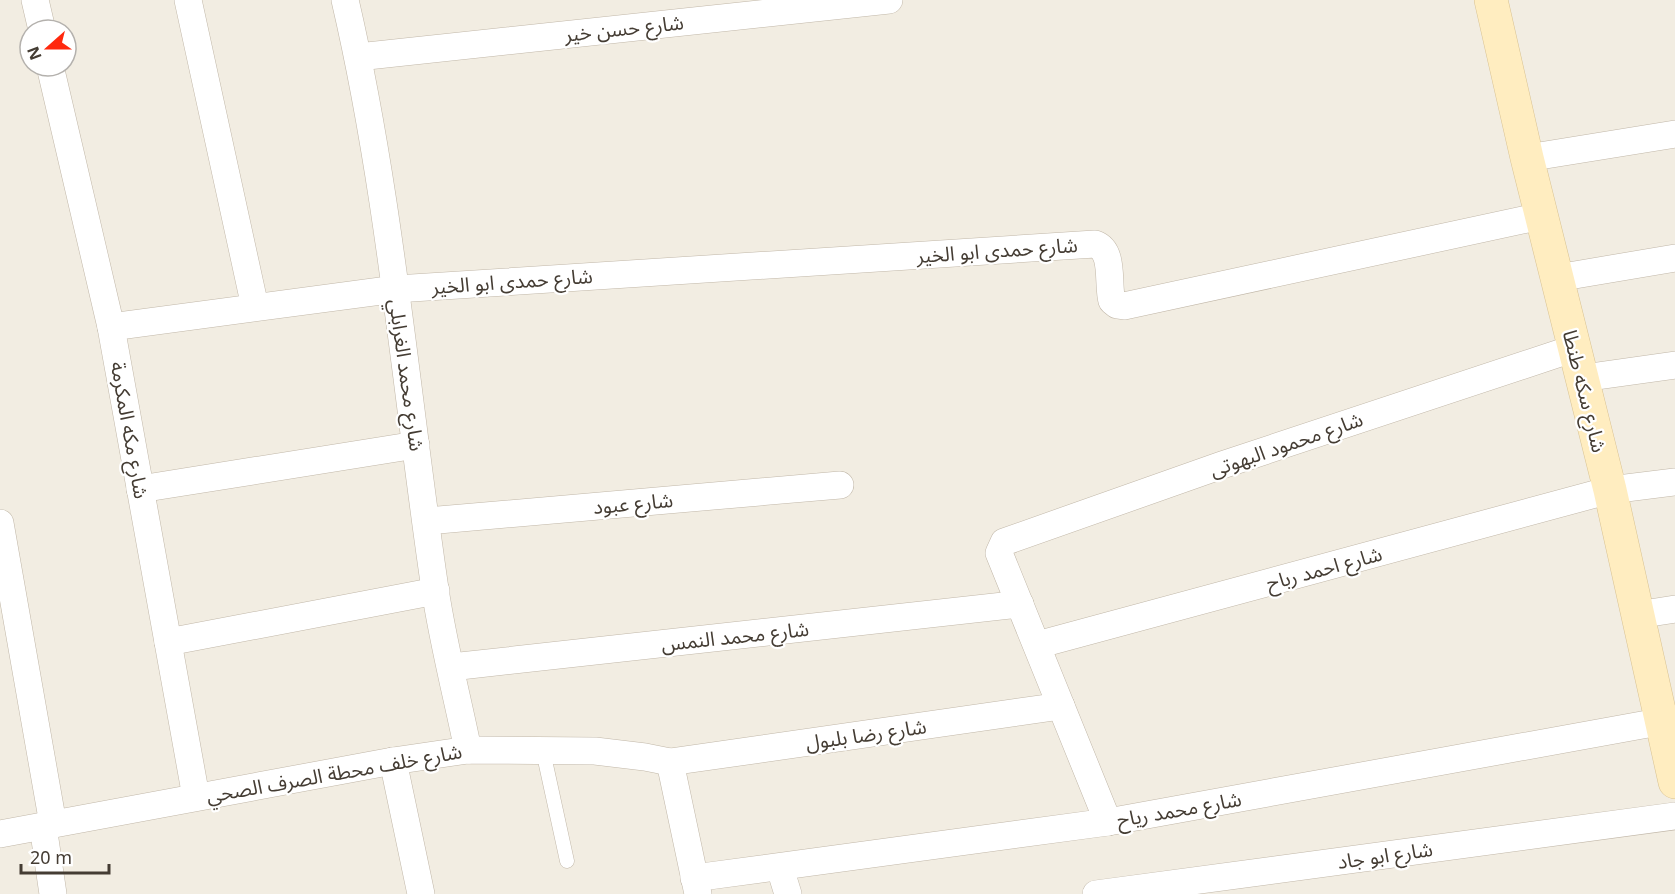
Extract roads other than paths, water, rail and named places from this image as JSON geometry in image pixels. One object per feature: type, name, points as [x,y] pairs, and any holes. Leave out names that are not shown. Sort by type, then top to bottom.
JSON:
[{"type":"main road","name":"شارع سكه طنطا","points":[[1491,0],[1541,216],[1610,490],[1637,615],[1668,720],[1675,782]]},
{"type":"street","points":[[35,0],[39,18]]},
{"type":"street","points":[[188,0],[255,307]]},
{"type":"street","name":"شارع محمد الغرابلي","points":[[345,0],[358,57],[396,289],[435,591],[468,750]]},
{"type":"street","name":"شارع حسن خير","points":[[358,57],[889,0]]},
{"type":"street","name":"شارع مكه المكرمة","points":[[53,78],[111,327],[196,797]]},
{"type":"street","points":[[1527,158],[1675,134]]},
{"type":"street","name":"شارع حمدى ابو الخير","points":[[396,289],[1095,244],[1107,255],[1112,300],[1117,305],[1124,306],[1541,216]]},
{"type":"street","points":[[1557,278],[1675,258]]},
{"type":"street","points":[[111,327],[396,289]]},
{"type":"street","name":"شارع محمود البهوتى","points":[[1020,604],[999,553],[1004,543],[1222,465],[1579,363],[1675,365]]},
{"type":"street","points":[[140,489],[416,445]]},
{"type":"street","name":"شارع احمد رباح","points":[[1037,645],[1610,490],[1675,482]]},
{"type":"street","name":"شارع عبود","points":[[427,521],[840,485]]},
{"type":"street","points":[[0,523],[48,825],[53,894]]},
{"type":"street","points":[[168,642],[435,591]]},
{"type":"street","points":[[1020,604],[1108,822]]},
{"type":"street","name":"شارع محمد النمس","points":[[451,667],[1020,604]]},
{"type":"street","points":[[1637,615],[1675,609]]},
{"type":"street","name":"شارع رضا بلبول","points":[[670,762],[1061,706]]},
{"type":"street","name":"شارع محمد رياح","points":[[696,886],[780,868],[1108,822],[1668,720]]},
{"type":"street","name":"شارع خلف محطة الصرف الصحي","points":[[0,834],[393,761],[468,750],[620,753],[670,762]]},
{"type":"street","points":[[393,761],[421,894]]},
{"type":"street","points":[[670,762],[696,886]]},
{"type":"street","name":"شارع ابو جاد","points":[[1095,894],[1675,816]]},
{"type":"street","points":[[780,868],[788,894]]},
{"type":"lane","points":[[543,751],[567,861]]}]
